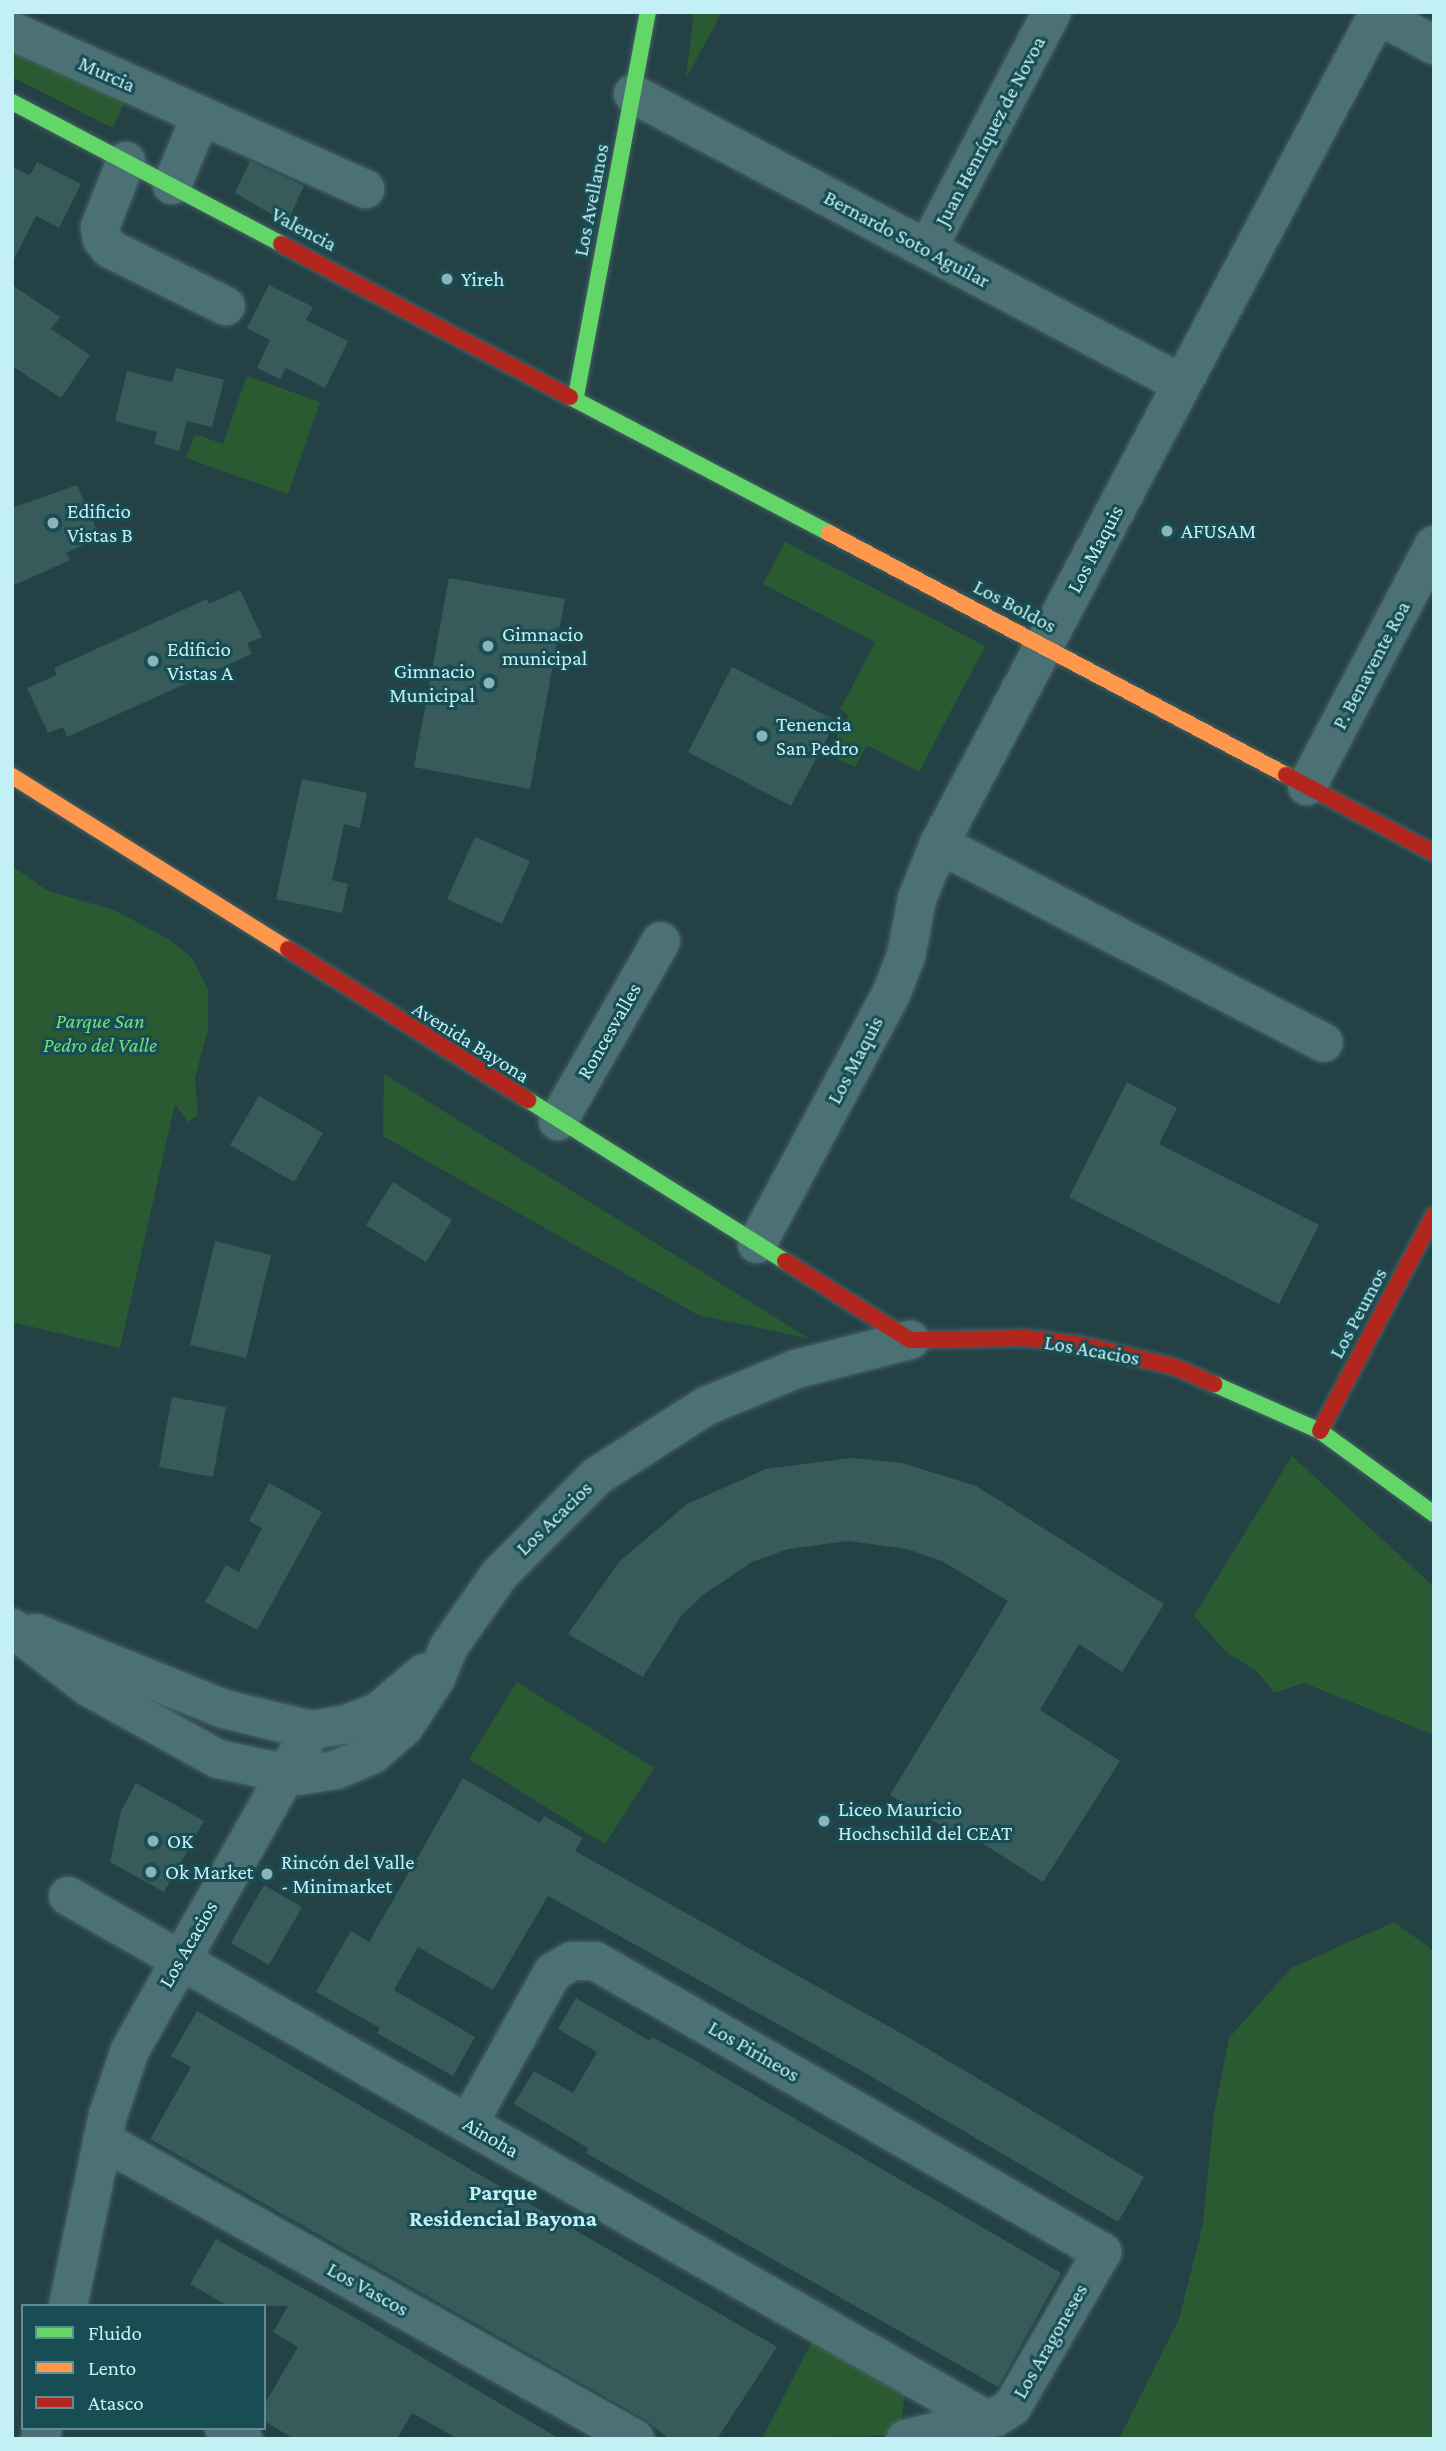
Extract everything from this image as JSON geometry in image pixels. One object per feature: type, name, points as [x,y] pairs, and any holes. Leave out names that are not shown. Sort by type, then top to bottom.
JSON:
[{"type":"street","name":"Los Avellanos","points":[[576,397],[648,12]]},
{"type":"street","name":"Juan Henríquez de Novoa","points":[[927,249],[1052,12]]},
{"type":"street","points":[[1378,14],[1434,45]]},
{"type":"street","name":"Los Maquis","points":[[757,1244],[891,994],[906,956],[921,886],[939,844],[1378,14]]},
{"type":"street","name":"Murcia","points":[[12,32],[365,189]]},
{"type":"street","name":"Bernardo Soto Aguilar","points":[[633,94],[1182,384]]},
{"type":"street","name":"Valencia","points":[[12,102],[576,397]]},
{"type":"street","points":[[172,185],[201,116]]},
{"type":"street","points":[[127,161],[100,227],[103,239],[110,249],[226,306]]},
{"type":"street","name":"Los Boldos","points":[[576,397],[1434,853]]},
{"type":"street","name":"P. Benavente Roa","points":[[1307,786],[1434,545]]},
{"type":"street","name":"Avenida Bayona","points":[[12,776],[911,1340]]},
{"type":"street","points":[[939,844],[1324,1044]]},
{"type":"street","name":"Roncesvalles","points":[[558,1121],[661,941]]},
{"type":"street","name":"Los Peumos","points":[[1320,1431],[1434,1215]]},
{"type":"street","name":"Los Acacios","points":[[68,2304],[102,2140],[130,2050],[179,1959],[287,1774],[336,1770],[389,1742],[426,1694],[448,1648],[523,1547],[597,1476],[639,1445],[706,1406],[796,1369],[911,1340],[1025,1338],[1138,1357],[1210,1380],[1320,1431],[1434,1514]]},
{"type":"street","points":[[13,1628],[50,1636],[177,1690],[262,1721],[311,1730],[378,1712],[448,1648]]},
{"type":"street","points":[[13,1628],[90,1688],[162,1731],[218,1759],[287,1774],[311,1730]]},
{"type":"street","points":[[162,1731],[177,1690]]},
{"type":"street","name":"Ainoha","points":[[68,1896],[987,2420]]},
{"type":"street","name":"Los Pirineos","points":[[468,2124],[553,1972],[572,1961],[595,1961],[1102,2252]]},
{"type":"street","name":"Los Vascos","points":[[102,2140],[635,2439]]},
{"type":"street","name":"Los Aragoneses","points":[[906,2439],[987,2420],[1004,2413],[1018,2399],[1102,2252]]},
{"type":"street","points":[[227,2430],[243,2439]]},
{"type":"green space","points":[[694,12],[722,12],[686,78]]},
{"type":"green space","points":[[12,44],[127,96],[113,128],[12,77]]},
{"type":"green space","points":[[247,376],[320,402],[288,494],[186,458],[195,434],[223,444]]},
{"type":"green space","points":[[785,542],[985,646],[919,772],[867,745],[855,767],[828,754],[849,715],[840,710],[875,642],[763,584]]},
{"type":"green space","name":"Parque San Pedro del Valle","points":[[12,866],[48,891],[114,910],[170,940],[192,958],[208,990],[208,1029],[195,1078],[198,1115],[188,1122],[175,1104],[120,1348],[12,1322]]},
{"type":"green space","points":[[384,1074],[809,1339],[698,1315],[383,1136]]},
{"type":"green space","points":[[1292,1456],[1434,1587],[1434,1735],[1304,1683],[1274,1693],[1258,1672],[1226,1652],[1194,1616]]},
{"type":"green space","points":[[517,1682],[654,1768],[605,1844],[469,1759]]},
{"type":"green space","points":[[1394,1922],[1434,1951],[1434,2439],[1119,2439],[1179,2319],[1203,2224],[1214,2114],[1229,2038],[1291,1968]]},
{"type":"green space","points":[[813,2339],[905,2393],[900,2435],[762,2439]]},
{"type":"building","points":[[250,161],[304,186],[287,223],[235,193]]},
{"type":"building","points":[[37,162],[81,184],[59,228],[36,216],[12,263],[12,167],[30,175]]},
{"type":"building","points":[[12,285],[60,317],[51,329],[90,355],[61,398],[12,366]]},
{"type":"building","points":[[269,285],[313,307],[306,320],[348,341],[325,388],[286,368],[280,379],[257,368],[270,340],[247,328]]},
{"type":"building","points":[[176,368],[224,380],[212,427],[187,421],[179,451],[154,444],[157,432],[115,421],[127,371],[172,382]]},
{"type":"building","name":"Edificio Vistas B","points":[[77,485],[100,537],[66,553],[70,560],[12,586],[12,508]]},
{"type":"building","name":"Gimnacio Municipal","points":[[449,578],[565,599],[530,789],[414,767]]},
{"type":"building","name":"Edificio Vistas A","points":[[240,590],[262,637],[247,643],[252,654],[67,737],[63,727],[48,733],[27,688],[57,675],[54,668],[207,599],[209,604]]},
{"type":"building","name":"Tenencia San Pedro","points":[[732,667],[836,721],[791,806],[688,752]]},
{"type":"building","points":[[302,779],[367,793],[360,828],[344,824],[332,880],[348,884],[342,913],[276,899]]},
{"type":"building","points":[[475,837],[530,861],[502,924],[447,899]]},
{"type":"building","points":[[1127,1082],[1177,1108],[1159,1144],[1319,1225],[1279,1304],[1069,1197]]},
{"type":"building","points":[[259,1096],[323,1133],[294,1182],[230,1145]]},
{"type":"building","points":[[393,1182],[452,1220],[426,1262],[366,1225]]},
{"type":"building","points":[[215,1241],[271,1255],[246,1358],[190,1345]]},
{"type":"building","points":[[172,1397],[226,1407],[213,1477],[159,1467]]},
{"type":"building","points":[[851,1458],[902,1463],[976,1486],[1164,1604],[1122,1672],[1079,1644],[1040,1710],[1120,1761],[1043,1882],[965,1832],[962,1838],[890,1795],[1008,1601],[942,1561],[907,1549],[848,1541],[788,1549],[752,1562],[703,1595],[681,1616],[643,1677],[568,1634],[620,1561],[687,1504],[766,1469]]},
{"type":"building","points":[[269,1483],[322,1512],[257,1630],[205,1602],[226,1565],[239,1572],[262,1528],[249,1521]]},
{"type":"building","points":[[463,1778],[540,1823],[544,1816],[583,1838],[575,1851],[911,2039],[1144,2177],[1118,2222],[862,2071],[548,1896],[493,1990],[418,1947],[394,1990],[475,2037],[453,2076],[377,2033],[380,2028],[316,1992],[351,1931],[369,1942]]},
{"type":"building","name":"OK","points":[[136,1783],[204,1821],[164,1892],[110,1862],[121,1811]]},
{"type":"building","points":[[264,1885],[302,1907],[269,1965],[231,1943]]},
{"type":"building","points":[[576,1998],[650,2041],[652,2037],[689,2057],[1061,2273],[998,2387],[586,2153],[588,2148],[514,2104],[534,2071],[573,2093],[597,2052],[558,2029]]},
{"type":"building","points":[[197,2011],[777,2347],[717,2439],[669,2439],[646,2420],[150,2139],[191,2067],[171,2056]]},
{"type":"building","points":[[216,2239],[560,2439],[458,2439],[412,2413],[397,2439],[294,2439],[266,2422],[266,2402],[298,2347],[273,2332],[288,2306],[225,2304],[190,2284]]},
{"type":"traffic: fast","points":[[576,396],[648,12]]},
{"type":"traffic: fast","points":[[12,102],[281,244]]},
{"type":"traffic: fast","points":[[570,397],[829,533]]},
{"type":"traffic: fast","points":[[528,1100],[785,1261]]},
{"type":"traffic: fast","points":[[1214,1384],[1320,1431],[1434,1514]]},
{"type":"traffic: slow","points":[[829,533],[1286,775]]},
{"type":"traffic: slow","points":[[12,776],[288,949]]},
{"type":"traffic: jam","points":[[281,244],[570,397]]},
{"type":"traffic: jam","points":[[1286,775],[1434,853]]},
{"type":"traffic: jam","points":[[288,949],[528,1100]]},
{"type":"traffic: jam","points":[[1320,1431],[1434,1215]]},
{"type":"traffic: jam","points":[[785,1261],[910,1340],[1025,1338],[1082,1345],[1175,1367],[1214,1384]]},
{"type":"place","name":"Yireh","points":[[447,279]]},
{"type":"place","name":"Edificio Vistas B","points":[[53,523]]},
{"type":"place","name":"AFUSAM","points":[[1167,531]]},
{"type":"place","name":"Gimnacio municipal","points":[[488,646]]},
{"type":"place","name":"Edificio Vistas A","points":[[153,661]]},
{"type":"place","name":"Gimnacio Municipal","points":[[489,683]]},
{"type":"place","name":"Tenencia San Pedro","points":[[762,736]]},
{"type":"place","name":"Liceo Mauricio Hochschild del CEAT","points":[[824,1821]]},
{"type":"place","name":"OK","points":[[153,1841]]},
{"type":"place","name":"Ok Market","points":[[151,1872]]},
{"type":"place","name":"Rincón del Valle - Minimarket","points":[[267,1874]]},
{"type":"district","name":"Parque Residencial Bayona","points":[[503,2205]]}]
